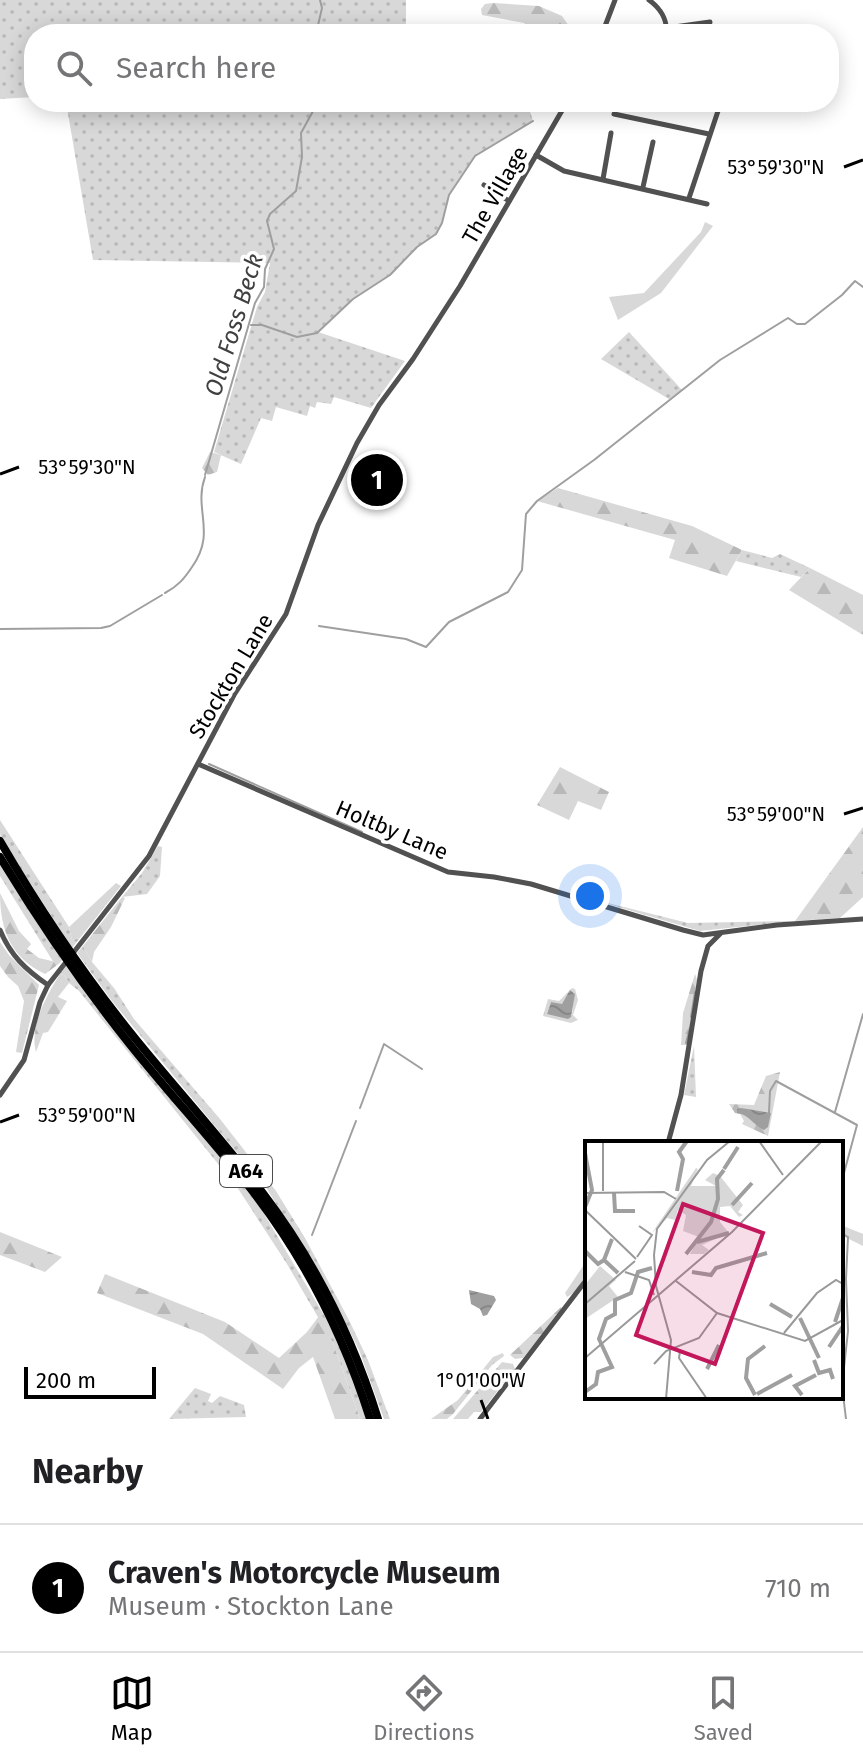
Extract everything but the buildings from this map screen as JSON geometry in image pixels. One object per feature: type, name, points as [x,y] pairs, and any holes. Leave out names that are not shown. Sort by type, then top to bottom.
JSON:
[{"type":"highway","name":"A64","points":[[0,841],[80,967],[231,1152],[294,1237],[352,1347],[378,1419]]},
{"type":"highway","name":"A64","points":[[0,857],[75,972],[125,1038],[242,1178],[288,1242],[328,1313],[370,1419]]},
{"type":"street","points":[[606,24],[615,0]]},
{"type":"street","points":[[649,0],[658,6],[664,24]]},
{"type":"street","points":[[700,24],[710,22]]},
{"type":"street","name":"The Village","points":[[474,262],[561,112]]},
{"type":"street","points":[[689,198],[717,112]]},
{"type":"street","points":[[614,114],[709,134]]},
{"type":"street","points":[[603,179],[611,133]]},
{"type":"street","points":[[643,187],[653,142]]},
{"type":"street","points":[[536,155],[564,171],[707,204]]},
{"type":"street","points":[[484,185],[509,201]]},
{"type":"street","name":"Stockton Lane","points":[[0,1095],[24,1060],[40,1002],[48,985],[149,856],[246,673],[286,614],[318,525],[357,443],[474,262]]},
{"type":"street","name":"Holtby Lane","points":[[198,764],[448,872],[531,884],[703,935],[777,925],[863,919]]},
{"type":"street","points":[[0,930],[14,957],[48,985]]},
{"type":"street","points":[[669,1141],[681,1095],[701,971],[708,946],[721,934]]},
{"type":"street","points":[[703,935],[708,946]]},
{"type":"street","points":[[480,1419],[585,1282]]},
{"type":"green space","points":[[0,0],[406,0],[406,24],[24,24],[24,98],[0,99]]},
{"type":"green space","points":[[485,4],[539,6],[562,16],[568,24],[525,24],[482,15],[481,9]]},
{"type":"green space","points":[[68,112],[530,112],[533,121],[475,156],[449,195],[436,234],[417,247],[390,275],[352,299],[318,332],[405,361],[371,408],[334,397],[331,404],[317,402],[315,408],[310,406],[307,416],[276,407],[272,421],[261,418],[241,464],[214,452],[257,307],[265,292],[270,263],[93,260]]},
{"type":"green space","points":[[705,222],[713,226],[661,293],[618,320],[609,297],[644,293],[701,232]]},
{"type":"green space","points":[[629,332],[682,390],[669,399],[601,359]]},
{"type":"green space","points":[[210,452],[221,455],[217,472],[208,475],[202,468]]},
{"type":"green space","points":[[558,488],[692,526],[742,550],[727,576],[669,558],[675,540],[537,501]]},
{"type":"green space","points":[[742,550],[772,558],[780,554],[810,568],[801,577],[736,561]]},
{"type":"green space","points":[[810,568],[863,595],[863,635],[789,590]]},
{"type":"green space","points":[[560,767],[609,792],[601,810],[578,801],[569,820],[537,805]]},
{"type":"green space","points":[[0,820],[69,927],[72,940],[80,938],[72,948],[5,844],[0,834]]},
{"type":"green space","points":[[863,827],[863,897],[840,918],[795,921]]},
{"type":"green space","points":[[158,846],[162,847],[160,876],[147,894],[122,897],[142,873]]},
{"type":"green space","points":[[0,864],[62,960],[60,963],[54,963],[0,876]]},
{"type":"green space","points":[[116,883],[121,886],[80,938],[72,940],[69,927]]},
{"type":"green space","points":[[0,893],[19,931],[31,944],[27,949],[39,958],[60,963],[45,974],[24,960],[10,941],[2,919]]},
{"type":"green space","points":[[122,897],[125,898],[94,952],[92,962],[83,946]]},
{"type":"green space","points":[[584,897],[688,923],[795,921],[700,931]]},
{"type":"green space","points":[[0,942],[39,985],[22,1053],[16,1052],[24,1001],[18,986],[0,966]]},
{"type":"green space","points":[[83,946],[134,1019],[220,1119],[276,1191],[349,1320],[390,1419],[384,1419],[359,1350],[328,1288],[267,1189],[112,1001],[77,953]]},
{"type":"green space","points":[[67,964],[260,1207],[328,1322],[347,1362],[367,1419],[360,1419],[333,1343],[239,1190],[79,991],[60,974]]},
{"type":"green space","points":[[60,974],[69,983],[58,997],[67,1001],[48,1032],[43,1033],[36,1052],[37,1021]]},
{"type":"green space","points":[[695,974],[697,980],[687,1045],[681,1045],[683,1013]]},
{"type":"green space","points":[[572,988],[575,989],[578,1000],[573,1015],[578,1020],[571,1023],[543,1016],[548,999],[559,1001]],"holes":[[[574,992],[572,1015],[547,1014],[551,1002],[562,1005]]]},
{"type":"green space","points":[[694,1046],[696,1097],[684,1095]]},
{"type":"green space","points":[[780,1072],[768,1136],[742,1124],[744,1121],[740,1114],[735,1113],[729,1104],[754,1105],[766,1076]]},
{"type":"green space","points":[[843,1226],[863,1234],[863,1246],[843,1236]]},
{"type":"green space","points":[[0,1232],[62,1257],[45,1272],[0,1255]]},
{"type":"green space","points":[[585,1263],[585,1274],[576,1290],[567,1297],[565,1293]]},
{"type":"green space","points":[[105,1274],[225,1322],[279,1358],[319,1316],[333,1343],[360,1419],[335,1419],[313,1357],[299,1368],[283,1389],[203,1334],[97,1293]]},
{"type":"green space","points":[[561,1307],[562,1311],[523,1358],[515,1359],[510,1355]]},
{"type":"green space","points":[[503,1353],[504,1356],[492,1365],[453,1414],[447,1419],[431,1419],[458,1400],[493,1357]]},
{"type":"green space","points":[[502,1362],[513,1364],[515,1369],[481,1412],[474,1412],[468,1419],[453,1419]]},
{"type":"green space","points":[[195,1388],[211,1394],[208,1401],[212,1403],[220,1396],[244,1405],[246,1417],[169,1419]]},
{"type":"water","points":[[570,990],[575,994],[571,1017],[547,1014],[551,1002],[562,1004]]},
{"type":"water","points":[[737,1109],[771,1113],[768,1127],[764,1130],[737,1113]]},
{"type":"water","points":[[469,1290],[494,1296],[496,1300],[487,1315],[483,1316],[480,1309],[471,1304]]},
{"type":"waterway","name":"Old Foss Beck","points":[[318,24],[322,8],[320,0]]},
{"type":"waterway","name":"Old Foss Beck","points":[[205,475],[255,303],[264,287],[265,269],[274,249],[267,221],[270,214],[296,191],[302,157],[301,133],[313,112]]},
{"type":"waterway","points":[[251,325],[262,325],[297,337],[317,333],[353,299],[390,275],[417,247],[436,234],[449,195],[475,156],[533,121]]},
{"type":"waterway","points":[[319,626],[406,639],[426,647],[449,622],[508,592],[522,570],[526,514],[537,501],[720,360],[788,318],[797,324],[805,324],[855,281],[863,287]]},
{"type":"waterway","name":"Old Foss Beck","points":[[165,593],[183,579],[203,543],[201,500],[205,477]]},
{"type":"waterway","name":"Old Foss Beck","points":[[0,629],[101,628],[110,626],[162,595]]},
{"type":"waterway","points":[[209,764],[362,832]]},
{"type":"waterway","points":[[691,1017],[695,992]]},
{"type":"waterway","points":[[835,1112],[863,1014]]},
{"type":"waterway","points":[[686,1043],[689,1031]]},
{"type":"waterway","points":[[360,1108],[384,1044],[422,1069]]},
{"type":"waterway","points":[[769,1113],[770,1091],[776,1081],[857,1125],[843,1177]]},
{"type":"waterway","points":[[312,1235],[356,1121]]},
{"type":"waterway","points":[[843,1234],[848,1237],[848,1331],[843,1377]]},
{"type":"waterway","points":[[843,1394],[846,1419]]},
{"type":"place","name":"Craven's Motorcycle Museum","points":[[377,480]]}]
